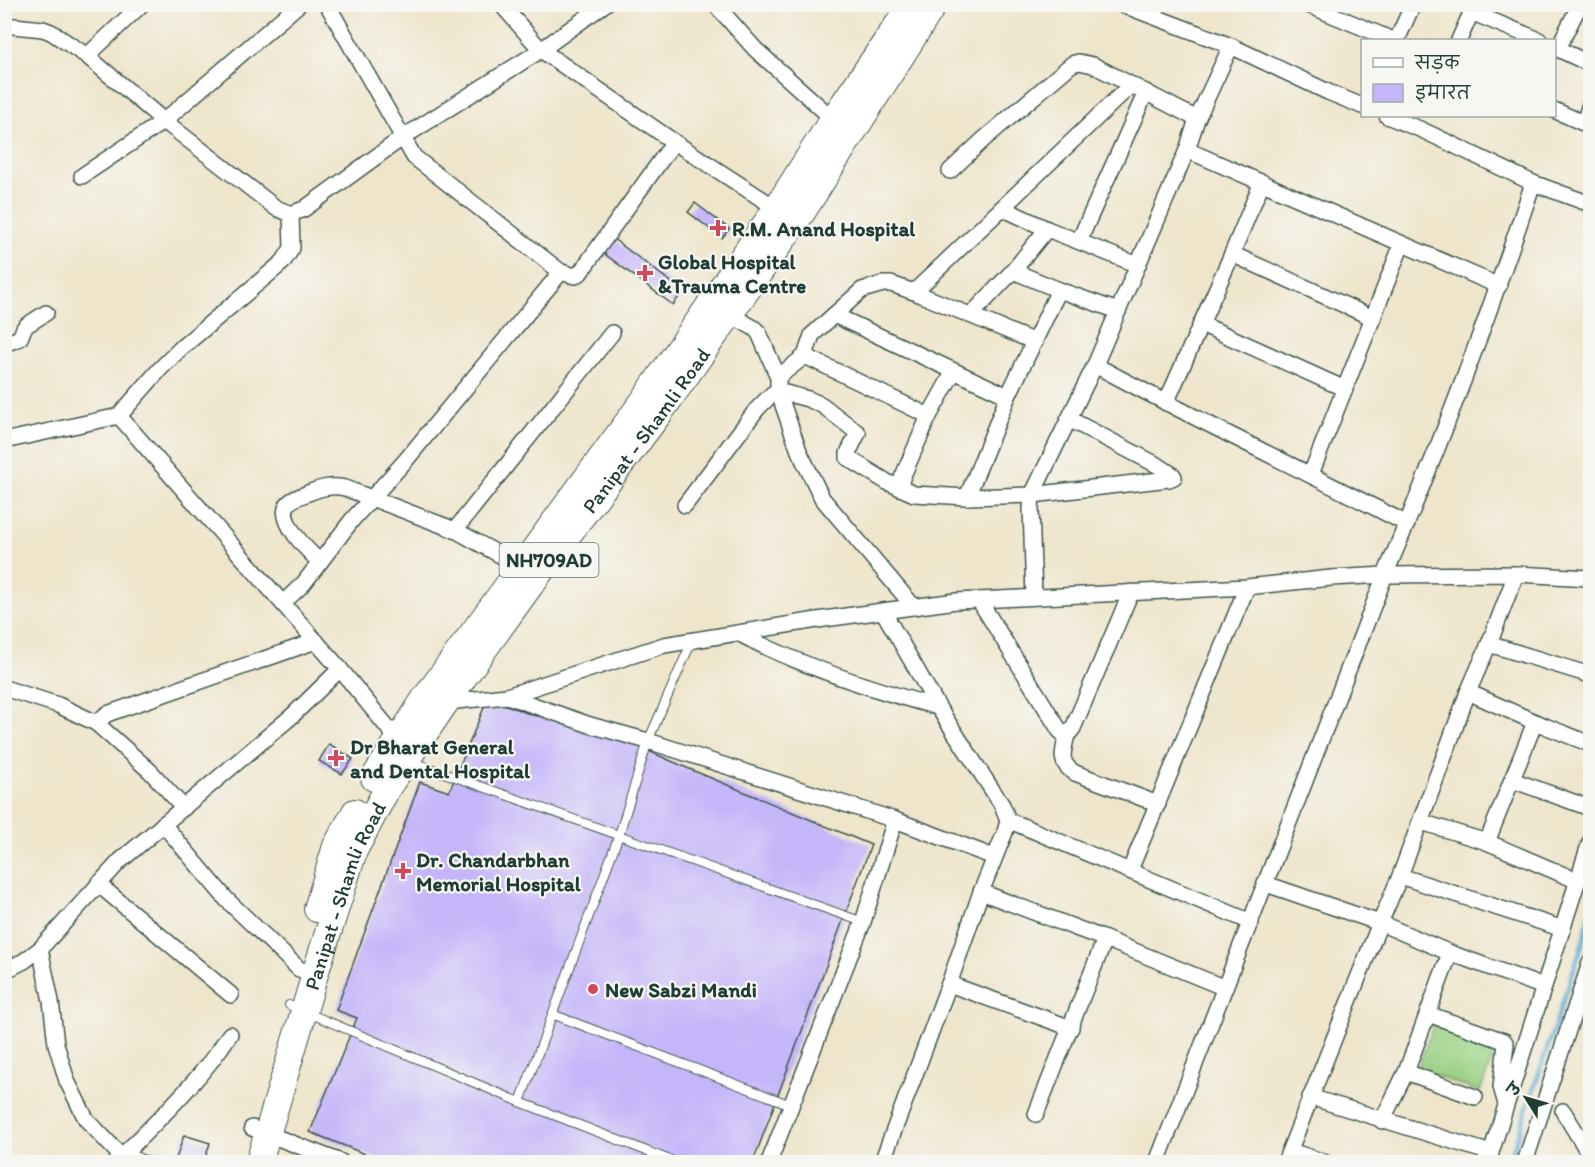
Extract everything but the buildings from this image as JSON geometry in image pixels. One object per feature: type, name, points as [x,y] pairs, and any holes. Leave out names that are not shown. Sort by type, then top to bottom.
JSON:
[{"type":"highway","name":"Panipat - Shamli Road","points":[[529,571],[661,411],[729,314],[786,215],[833,119],[912,4]]},
{"type":"highway","name":"Panipat - Shamli Road","points":[[242,1162],[260,1131],[307,971],[336,846],[372,781],[402,750],[529,571],[644,400],[786,215],[934,4]]},
{"type":"highway","name":"Panipat - Shamli Road","points":[[259,1162],[260,1131]]},
{"type":"street","points":[[87,56],[142,4]]},
{"type":"street","points":[[82,176],[164,122],[299,4]]},
{"type":"street","points":[[327,4],[417,161],[561,272],[575,276],[580,273],[674,142]]},
{"type":"street","points":[[501,4],[541,50],[674,142],[786,215]]},
{"type":"street","points":[[4,25],[51,32],[87,56],[164,122],[276,208],[291,214],[304,209],[402,138],[541,50],[605,4]]},
{"type":"street","points":[[715,4],[755,49],[833,119]]},
{"type":"street","points":[[1306,4],[1391,39]]},
{"type":"street","points":[[1397,39],[1413,4]]},
{"type":"street","points":[[1580,4],[1556,48],[1590,64]]},
{"type":"street","points":[[1126,5],[1232,46],[1361,106]]},
{"type":"street","points":[[1459,39],[1473,8],[1537,39]]},
{"type":"street","points":[[1034,597],[1032,495],[1095,365],[1187,150],[1197,119],[1232,46]]},
{"type":"street","points":[[950,171],[1072,64],[1079,62],[1094,65],[1197,119]]},
{"type":"street","points":[[914,292],[1131,85]]},
{"type":"street","points":[[1080,241],[1146,92]]},
{"type":"street","points":[[1556,111],[1587,125],[1590,104]]},
{"type":"street","points":[[1390,117],[1533,183],[1590,204]]},
{"type":"street","points":[[1422,130],[1428,117]]},
{"type":"street","points":[[1187,150],[1499,286]]},
{"type":"street","points":[[1166,403],[1262,182]]},
{"type":"street","points":[[1157,1162],[1499,286],[1533,183]]},
{"type":"street","points":[[1002,208],[1047,229],[1138,265]]},
{"type":"street","points":[[4,441],[119,416],[181,348],[283,262],[292,248],[291,214]]},
{"type":"street","points":[[970,315],[1013,271],[1047,229]]},
{"type":"street","points":[[1311,474],[1402,244]]},
{"type":"street","points":[[1232,254],[1373,318]]},
{"type":"street","points":[[1013,271],[1118,311]]},
{"type":"street","points":[[283,603],[304,583],[352,520],[406,460],[561,272]]},
{"type":"street","points":[[686,505],[757,409],[805,356],[812,335],[862,290],[891,284],[1035,342]]},
{"type":"street","points":[[967,497],[1008,396],[1059,290]]},
{"type":"street","points":[[4,344],[20,338],[27,325],[46,313]]},
{"type":"street","points":[[729,314],[759,333],[799,451],[822,498],[914,607]]},
{"type":"street","points":[[834,315],[1008,396]]},
{"type":"street","points":[[1201,324],[1345,389]]},
{"type":"street","points":[[455,530],[612,333]]},
{"type":"street","points":[[805,356],[929,416]]},
{"type":"street","points":[[1095,365],[1407,524]]},
{"type":"street","points":[[900,488],[902,478],[929,416],[954,371]]},
{"type":"street","points":[[778,384],[816,402],[857,432],[858,435],[848,453],[848,458],[887,482],[914,494],[967,497],[1032,495],[1168,480],[1174,477],[1159,466],[1069,420]]},
{"type":"street","points":[[119,416],[340,669],[402,750]]},
{"type":"street","points":[[320,562],[308,551],[288,524],[285,512],[288,503],[296,498],[334,486],[345,488],[455,530],[529,571]]},
{"type":"street","points":[[1324,1162],[1288,1157],[1400,876],[1468,692],[1516,574]]},
{"type":"street","points":[[436,700],[507,696],[664,645],[817,620],[956,601],[1247,586],[1385,575],[1516,574],[1590,578]]},
{"type":"street","points":[[1130,870],[1247,586]]},
{"type":"street","points":[[1131,592],[1073,728],[1067,735],[1063,751],[1064,762],[1067,768],[1076,773],[1158,804]]},
{"type":"street","points":[[979,600],[1060,731],[1067,735]]},
{"type":"street","points":[[882,1162],[1008,820],[1002,805],[938,707],[883,611]]},
{"type":"street","points":[[738,633],[766,648],[885,693],[938,707]]},
{"type":"street","points":[[96,723],[107,714],[316,641]]},
{"type":"street","points":[[1489,644],[1590,675]]},
{"type":"street","points":[[4,971],[24,961],[40,949],[120,861],[292,716],[340,669]]},
{"type":"street","points":[[4,688],[58,705],[96,723],[150,771],[184,808]]},
{"type":"street","points":[[1468,692],[1590,744]]},
{"type":"street","points":[[507,696],[590,725],[648,741],[895,820],[994,857]]},
{"type":"street","points":[[1486,842],[1535,722]]},
{"type":"street","points":[[1512,780],[1590,808]]},
{"type":"street","points":[[769,1162],[863,922],[895,820]]},
{"type":"street","points":[[1008,820],[1251,922]]},
{"type":"street","points":[[1421,822],[1486,842],[1578,881]]},
{"type":"street","points":[[163,824],[227,900],[307,971]]},
{"type":"street","points":[[1310,1097],[1489,1158],[1590,842]]},
{"type":"street","points":[[1400,876],[1563,929]]},
{"type":"street","points":[[98,884],[231,995]]},
{"type":"street","points":[[1266,884],[1380,923],[1450,953],[1544,987]]},
{"type":"street","points":[[981,892],[1225,988]]},
{"type":"street","points":[[1036,1114],[1105,939]]},
{"type":"street","points":[[40,949],[51,1001],[56,1044],[67,1081],[86,1119],[121,1157],[189,1087],[219,1053],[230,1034]]},
{"type":"street","points":[[1382,1120],[1406,1072],[1450,953]]},
{"type":"street","points":[[1525,1162],[1590,963]]},
{"type":"street","points":[[949,984],[1071,1028]]},
{"type":"street","points":[[1428,1014],[1504,1041],[1506,1044],[1501,1087],[1506,1104]]},
{"type":"street","points":[[1406,1072],[1475,1097]]},
{"type":"street","points":[[1563,1111],[1590,1155]]},
{"type":"street","points":[[260,1131],[305,1155],[341,1162]]},
{"type":"lane","points":[[520,1102],[618,835],[648,741],[693,640]]},
{"type":"lane","points":[[402,750],[618,835],[863,922]]},
{"type":"lane","points":[[296,1008],[520,1102],[675,1162]]},
{"type":"lane","points":[[552,1014],[791,1106]]},
{"type":"lane","points":[[121,1157],[150,1162]]},
{"type":"green space","points":[[1435,1022],[1497,1045],[1480,1092],[1417,1069]]},
{"type":"waterway","points":[[1509,1162],[1583,942],[1590,914]]},
{"type":"place","name":"R.M. Anand Hospital","points":[[718,228]]},
{"type":"place","name":"Global Hospital &Trauma Centre","points":[[645,273]]},
{"type":"place","name":"Dr Bharat General and Dental Hospital","points":[[336,758]]},
{"type":"place","name":"Dr. Chandarbhan Memorial Hospital","points":[[403,871]]},
{"type":"place","name":"New Sabzi Mandi","points":[[593,989]]}]
